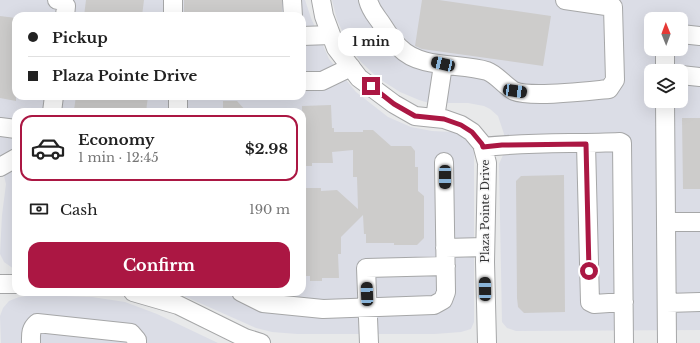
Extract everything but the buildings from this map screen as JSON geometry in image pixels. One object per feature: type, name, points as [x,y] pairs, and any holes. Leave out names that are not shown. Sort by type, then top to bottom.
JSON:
[{"type":"street","points":[[57,0],[60,0],[66,6],[65,12]]},
{"type":"street","points":[[173,0],[173,12]]},
{"type":"street","points":[[292,0],[293,12]]},
{"type":"street","name":"Plaza Pointe Drive","points":[[321,0],[324,16],[336,48],[359,78],[394,104],[415,116],[444,119],[461,125],[472,132],[482,144],[487,163],[485,247],[487,343]]},
{"type":"street","points":[[368,0],[371,10],[400,49],[415,58],[489,71],[505,85],[515,91],[534,94],[609,89],[615,80],[613,7],[565,0]]},
{"type":"street","points":[[306,36],[331,35]]},
{"type":"street","points":[[688,35],[700,36]]},
{"type":"street","points":[[436,118],[443,64]]},
{"type":"street","points":[[306,81],[322,81],[350,67]]},
{"type":"street","points":[[688,76],[700,77]]},
{"type":"street","points":[[665,108],[667,343]]},
{"type":"street","points":[[0,127],[12,128]]},
{"type":"street","points":[[483,147],[502,145],[622,143],[624,343]]},
{"type":"street","points":[[586,144],[590,302],[594,304],[624,302]]},
{"type":"street","points":[[249,296],[263,303],[323,309],[434,305],[443,300],[446,292],[444,162]]},
{"type":"street","points":[[666,222],[700,222]]},
{"type":"street","points":[[445,248],[485,247]]},
{"type":"street","points":[[369,343],[366,268],[446,266]]},
{"type":"street","points":[[0,284],[12,284]]},
{"type":"street","points":[[174,297],[178,305],[236,339],[261,343]]},
{"type":"street","points":[[667,303],[700,302]]},
{"type":"street","points":[[31,343],[32,328],[37,323],[131,333],[137,340],[137,343]]},
{"type":"shaded area","points":[[0,0],[305,0],[311,18],[329,59],[356,92],[388,117],[411,127],[432,131],[452,132],[468,138],[474,147],[474,322],[471,329],[461,332],[435,334],[297,334],[272,332],[256,328],[184,296],[306,296],[306,108],[12,108],[12,268],[4,262],[0,254],[2,215],[6,184],[4,176],[0,171]]},
{"type":"shaded area","points":[[332,0],[700,0],[700,330],[516,331],[507,328],[502,322],[499,164],[503,155],[504,134],[498,116],[484,106],[468,103],[429,103],[400,92],[378,78],[361,62],[350,47],[337,20]]},
{"type":"shaded area","points":[[19,297],[92,297],[125,302],[157,314],[218,343],[1,343],[0,316],[3,308],[9,301]]},
{"type":"route","points":[[371,86],[394,104],[415,116],[444,119],[461,125],[472,132],[483,147],[502,145],[586,144],[589,271]]}]
